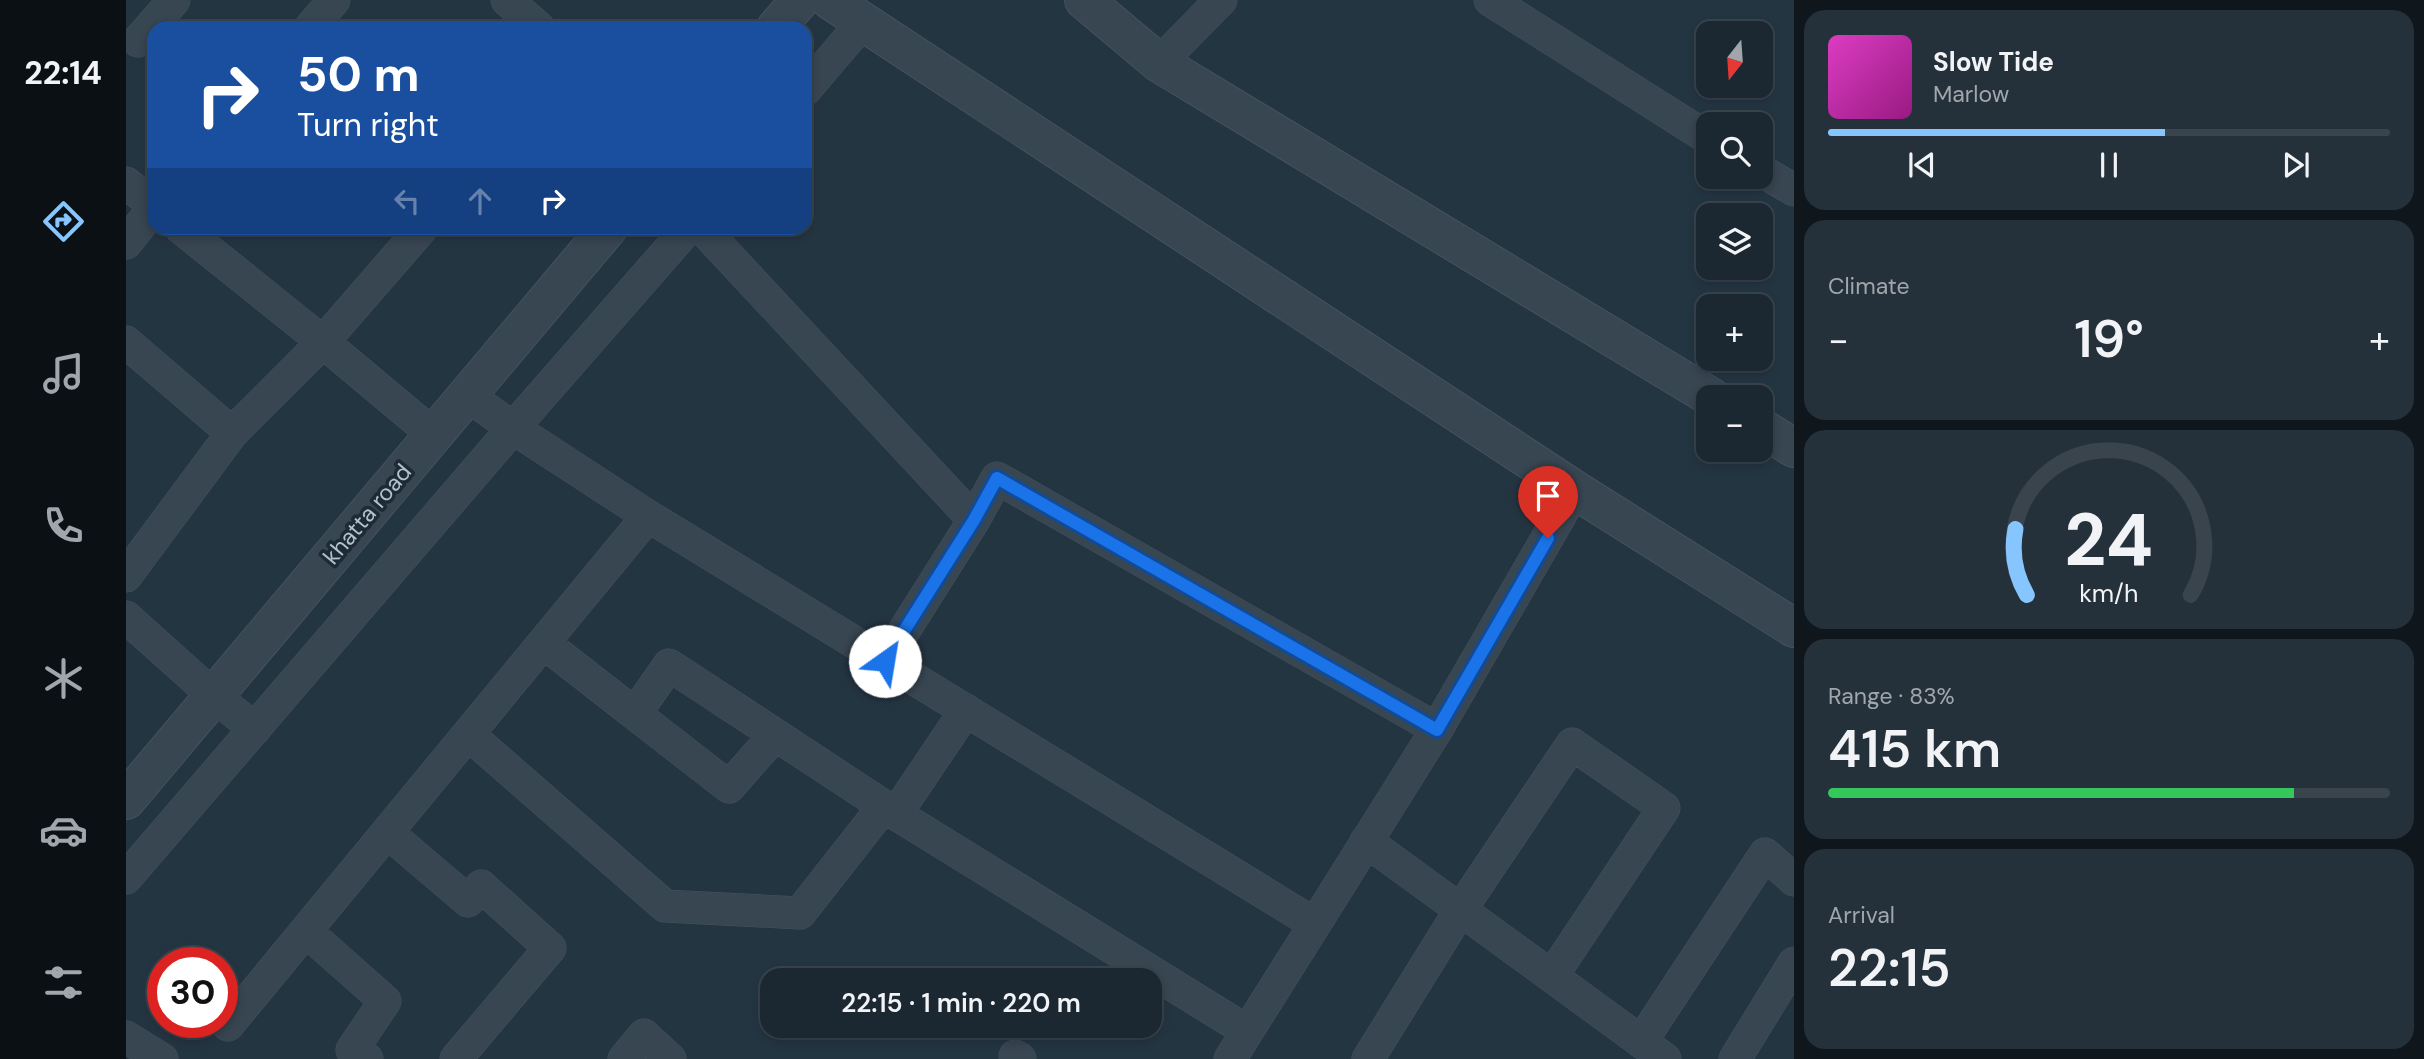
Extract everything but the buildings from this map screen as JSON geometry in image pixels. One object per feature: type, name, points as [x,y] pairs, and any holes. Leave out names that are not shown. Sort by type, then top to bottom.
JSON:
[{"type":"street","points":[[156,21],[174,0]]},
{"type":"street","points":[[507,0],[531,21]]},
{"type":"street","points":[[782,21],[800,0]]},
{"type":"street","points":[[830,0],[1576,490],[1794,628]]},
{"type":"street","points":[[1084,0],[1159,63],[1696,388]]},
{"type":"street","points":[[1159,63],[1221,0]]},
{"type":"street","points":[[1490,0],[1696,130]]},
{"type":"street","points":[[812,82],[863,22]]},
{"type":"street","points":[[1773,178],[1794,190]]},
{"type":"street","points":[[126,183],[147,201]]},
{"type":"street","points":[[126,243],[147,216]]},
{"type":"street","points":[[190,235],[434,435]]},
{"type":"street","points":[[126,576],[232,433],[323,342],[416,235]]},
{"type":"street","name":"khatta road","points":[[126,800],[602,235]]},
{"type":"street","points":[[126,878],[682,235]]},
{"type":"street","points":[[709,235],[974,520]]},
{"type":"street","points":[[126,342],[232,433]]},
{"type":"street","points":[[467,395],[648,516],[1315,924]]},
{"type":"street","points":[[1773,435],[1794,447]]},
{"type":"street","points":[[885,661],[974,520],[997,478],[1437,730]]},
{"type":"street","points":[[1230,1059],[1437,730],[1576,490]]},
{"type":"street","points":[[238,1013],[648,516]]},
{"type":"street","points":[[126,618],[255,729]]},
{"type":"street","points":[[544,643],[729,788],[775,735]]},
{"type":"street","points":[[635,715],[669,665],[890,810],[1247,1031]]},
{"type":"street","points":[[468,734],[664,906],[800,913],[890,810],[966,710]]},
{"type":"street","points":[[1367,1059],[1461,909],[1572,744],[1664,808],[1552,976]]},
{"type":"street","points":[[387,833],[468,901],[481,886],[550,948],[456,1059]]},
{"type":"street","points":[[1366,841],[1653,1050],[1765,854],[1794,880]]},
{"type":"street","points":[[306,931],[385,1001],[352,1050],[367,1059]]},
{"type":"street","points":[[1735,1059],[1794,963]]},
{"type":"street","points":[[624,1059],[644,1035],[670,1059]]},
{"type":"street","points":[[126,1037],[162,1059]]},
{"type":"route","points":[[885,661],[974,520],[997,478],[1437,730],[1548,538]]}]
